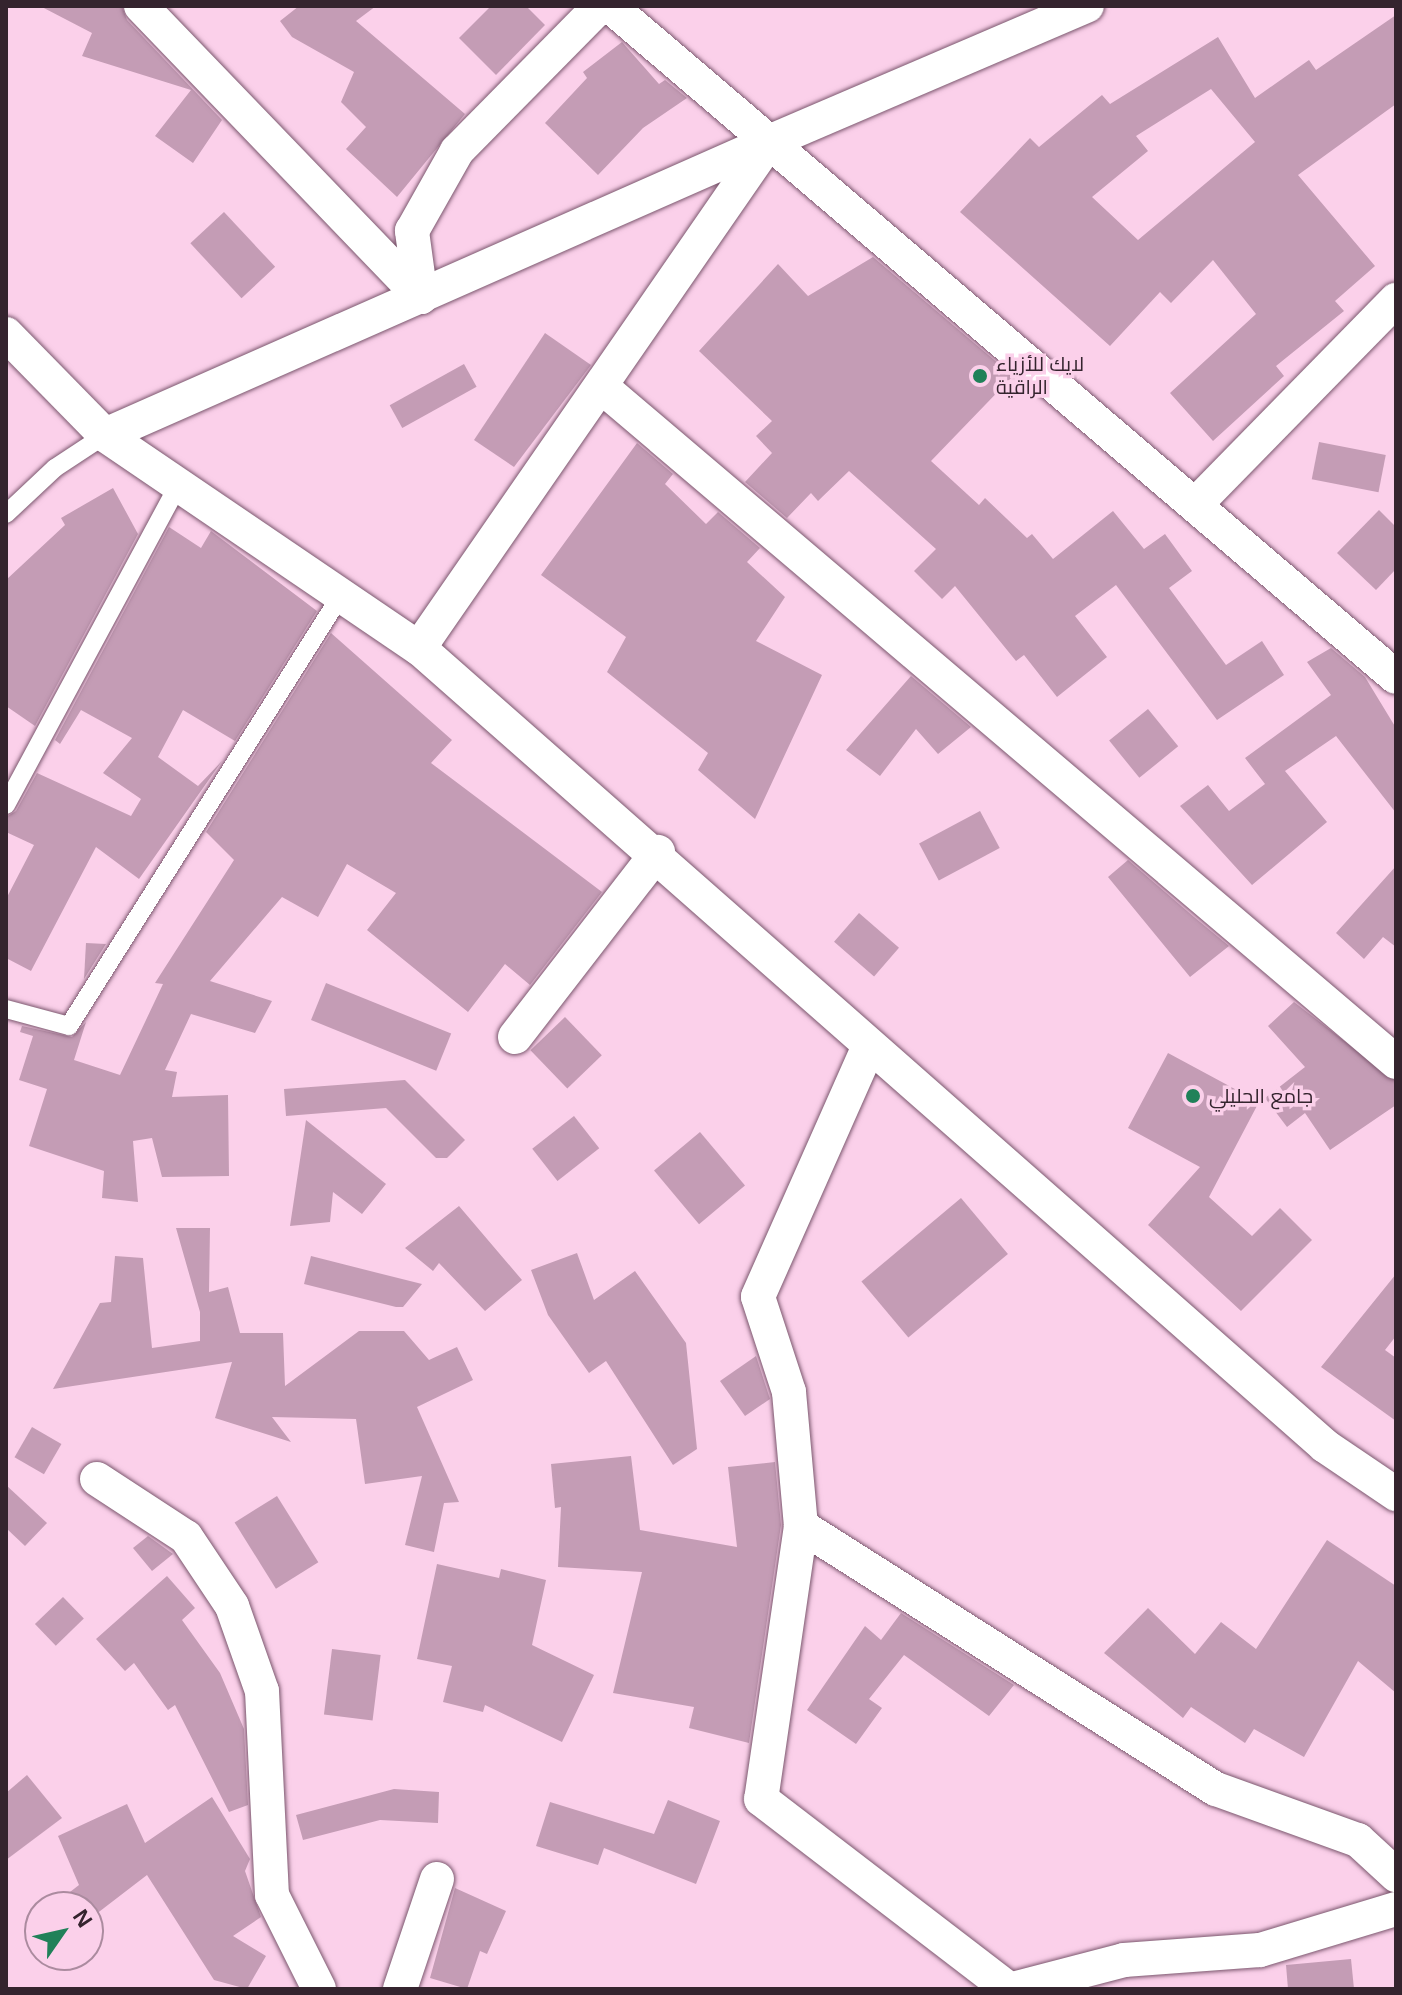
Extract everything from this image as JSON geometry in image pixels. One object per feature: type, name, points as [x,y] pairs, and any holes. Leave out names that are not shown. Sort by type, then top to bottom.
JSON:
[{"type":"street","points":[[141,6],[421,297]]},
{"type":"street","points":[[421,297],[412,231],[457,151],[600,6]]},
{"type":"street","points":[[610,6],[1198,502],[1396,677]]},
{"type":"street","points":[[105,435],[769,142],[1087,6]]},
{"type":"street","points":[[419,648],[603,388],[769,142]]},
{"type":"street","points":[[1198,502],[1396,300]]},
{"type":"street","points":[[6,334],[105,435],[419,648],[658,852],[869,1046],[1325,1446],[1396,1494]]},
{"type":"street","points":[[603,388],[1396,1062]]},
{"type":"street","points":[[515,1037],[658,852]]},
{"type":"street","points":[[869,1046],[758,1297],[789,1392],[801,1526],[761,1799],[1011,1989],[1124,1960],[1260,1950],[1396,1909]]},
{"type":"street","points":[[97,1479],[186,1537],[232,1606],[262,1691],[272,1895],[319,1989]]},
{"type":"street","points":[[801,1526],[1216,1789],[1358,1840],[1396,1875]]},
{"type":"street","points":[[400,1989],[437,1879]]},
{"type":"lane","points":[[6,514],[55,468],[105,435]]},
{"type":"lane","points":[[6,805],[178,485]]},
{"type":"lane","points":[[6,1009],[69,1026],[341,595]]},
{"type":"building","points":[[40,6],[122,6],[127,20],[222,120],[193,163],[155,136],[191,90],[82,56],[92,33]]},
{"type":"building","points":[[299,6],[376,6],[356,21],[465,114],[397,197],[346,149],[366,127],[341,102],[354,72],[292,37],[280,21]]},
{"type":"building","points":[[491,6],[526,6],[545,25],[496,75],[459,38]]},
{"type":"building","points":[[1396,15],[1396,104],[1298,175],[1375,266],[1335,301],[1344,311],[1276,366],[1284,376],[1213,441],[1170,393],[1256,314],[1213,260],[1171,303],[1160,292],[1110,346],[960,212],[1030,138],[1039,147],[1102,95],[1110,104],[1218,37],[1255,98],[1309,60],[1316,70]],"holes":[[[1211,89],[1255,142],[1138,240],[1092,197],[1148,151],[1136,136]]]},
{"type":"building","points":[[622,42],[659,84],[665,80],[687,98],[643,128],[598,175],[545,123],[587,78],[583,72]]},
{"type":"building","points":[[224,212],[275,267],[242,298],[190,243]]},
{"type":"building","points":[[873,257],[1013,376],[931,461],[979,505],[985,498],[1027,538],[1032,534],[1053,559],[1113,511],[1144,549],[1165,534],[1192,571],[1169,588],[1226,665],[1262,641],[1284,675],[1217,720],[1116,585],[1075,616],[1107,657],[1057,697],[1024,655],[1016,661],[955,586],[942,599],[914,571],[936,549],[849,471],[818,501],[811,493],[787,518],[745,482],[772,453],[756,436],[772,421],[699,351],[778,264],[808,296]]},
{"type":"building","points":[[545,333],[591,365],[514,467],[474,440]]},
{"type":"building","points":[[464,364],[477,387],[402,428],[390,405]]},
{"type":"building","points":[[1319,442],[1386,455],[1378,492],[1312,479]]},
{"type":"building","points":[[637,443],[673,474],[665,484],[706,524],[718,512],[760,548],[747,562],[785,597],[756,641],[822,675],[755,819],[698,770],[708,753],[607,672],[626,637],[541,575]]},
{"type":"building","points":[[113,488],[138,534],[35,726],[6,706],[6,580],[65,525],[61,518]]},
{"type":"building","points":[[1379,510],[1396,527],[1396,569],[1376,590],[1337,553]]},
{"type":"building","points":[[169,527],[201,548],[211,531],[317,611],[235,741],[183,710],[158,757],[198,786],[222,761],[139,879],[96,847],[31,971],[6,958],[6,899],[34,845],[6,832],[6,817],[16,811],[37,773],[131,816],[141,799],[103,773],[132,738],[81,710],[60,744],[55,740]]},
{"type":"building","points":[[331,633],[452,740],[431,763],[602,892],[530,985],[505,964],[468,1012],[367,930],[396,893],[347,864],[318,917],[282,897],[210,981],[272,1001],[255,1033],[191,1014],[165,1070],[177,1072],[172,1097],[228,1095],[229,1176],[162,1177],[152,1138],[133,1141],[138,1202],[102,1198],[104,1171],[29,1146],[47,1089],[19,1080],[33,1036],[20,1032],[22,1026],[72,1037],[86,1022],[74,1060],[120,1075],[163,984],[155,983],[234,860],[206,832]]},
{"type":"building","points":[[1331,648],[1365,677],[1396,728],[1396,813],[1336,736],[1285,771],[1327,822],[1252,885],[1180,806],[1208,785],[1229,811],[1265,784],[1245,758],[1331,695],[1307,662]]},
{"type":"building","points":[[911,676],[971,727],[938,754],[916,729],[880,776],[846,750]]},
{"type":"building","points":[[1148,709],[1178,746],[1139,778],[1109,740]]},
{"type":"building","points":[[980,811],[1000,848],[939,880],[919,843]]},
{"type":"building","points":[[1128,860],[1229,946],[1190,977],[1108,877]]},
{"type":"building","points":[[1396,866],[1396,947],[1383,937],[1364,959],[1336,933]]},
{"type":"building","points":[[859,913],[899,948],[874,976],[834,942]]},
{"type":"building","points":[[86,943],[106,944],[84,979]]},
{"type":"building","points":[[326,983],[451,1034],[436,1071],[311,1020]]},
{"type":"building","points":[[1294,1002],[1396,1081],[1396,1105],[1330,1150],[1305,1113],[1287,1127],[1265,1098],[1305,1067],[1268,1026]]},
{"type":"building","points":[[565,1017],[602,1055],[567,1088],[530,1050]]},
{"type":"building","points":[[1168,1053],[1259,1102],[1209,1197],[1252,1236],[1280,1208],[1312,1240],[1241,1311],[1148,1225],[1200,1167],[1128,1128]]},
{"type":"building","points":[[405,1080],[465,1140],[447,1158],[436,1158],[386,1108],[286,1116],[284,1089]]},
{"type":"building","points":[[574,1116],[599,1148],[557,1181],[532,1149]]},
{"type":"building","points":[[306,1120],[386,1184],[362,1214],[333,1192],[330,1222],[290,1226]]},
{"type":"building","points":[[700,1132],[745,1186],[699,1224],[654,1171]]},
{"type":"building","points":[[961,1198],[1008,1254],[908,1337],[861,1282]]},
{"type":"building","points":[[459,1206],[522,1280],[485,1311],[439,1263],[433,1271],[405,1248]]},
{"type":"building","points":[[176,1228],[210,1228],[209,1292],[228,1287],[240,1333],[283,1333],[285,1386],[359,1331],[404,1331],[429,1360],[457,1347],[473,1380],[417,1407],[459,1502],[444,1503],[434,1552],[405,1545],[422,1476],[365,1484],[356,1419],[272,1417],[291,1442],[215,1418],[232,1362],[53,1389],[100,1303],[111,1302],[115,1256],[143,1258],[152,1348],[200,1341],[200,1312]]},
{"type":"building","points":[[577,1253],[594,1300],[635,1271],[686,1343],[697,1449],[673,1465],[606,1361],[589,1373],[548,1315],[531,1270]]},
{"type":"building","points":[[311,1256],[422,1284],[403,1307],[396,1307],[304,1284]]},
{"type":"building","points":[[1396,1274],[1396,1336],[1385,1350],[1396,1358],[1396,1421],[1321,1367]]},
{"type":"building","points":[[756,1356],[770,1399],[745,1416],[720,1381]]},
{"type":"building","points":[[32,1427],[61,1444],[44,1474],[14,1457]]},
{"type":"building","points":[[631,1456],[640,1530],[737,1547],[728,1467],[775,1462],[781,1525],[749,1743],[689,1728],[694,1707],[613,1693],[642,1572],[558,1567],[561,1507],[555,1508],[551,1464]]},
{"type":"building","points":[[6,1485],[47,1523],[25,1546],[6,1528]]},
{"type":"building","points":[[277,1496],[318,1562],[276,1589],[235,1522]]},
{"type":"building","points":[[148,1536],[173,1554],[152,1571],[133,1548]]},
{"type":"building","points":[[1327,1540],[1396,1586],[1396,1693],[1358,1661],[1304,1757],[1254,1729],[1245,1743],[1191,1707],[1183,1718],[1104,1653],[1148,1608],[1195,1654],[1221,1622],[1256,1649]]},
{"type":"building","points":[[437,1564],[499,1578],[501,1569],[546,1580],[532,1645],[594,1675],[562,1742],[485,1705],[483,1712],[443,1702],[452,1666],[417,1659]]},
{"type":"building","points":[[167,1576],[195,1608],[182,1620],[220,1673],[244,1729],[248,1805],[229,1812],[175,1705],[168,1710],[134,1663],[125,1671],[96,1639]]},
{"type":"building","points":[[63,1597],[84,1619],[56,1646],[35,1624]]},
{"type":"building","points":[[901,1613],[1014,1685],[989,1716],[904,1655],[869,1699],[882,1708],[856,1744],[807,1710],[865,1626],[881,1640]]},
{"type":"building","points":[[332,1649],[381,1655],[373,1720],[324,1715]]},
{"type":"building","points":[[27,1775],[62,1818],[6,1860],[6,1793]]},
{"type":"building","points":[[394,1789],[439,1792],[438,1823],[380,1820],[303,1840],[296,1815]]},
{"type":"building","points":[[212,1797],[250,1859],[245,1871],[261,1917],[233,1936],[266,1956],[247,1989],[214,1980],[147,1875],[104,1908],[104,1891],[71,1891],[79,1885],[58,1836],[127,1804],[145,1843]]},
{"type":"building","points":[[668,1800],[720,1821],[696,1884],[604,1848],[598,1865],[536,1846],[550,1802],[654,1834]]},
{"type":"building","points":[[455,1888],[506,1911],[487,1954],[480,1951],[467,1989],[430,1978]]},
{"type":"building","points":[[1351,1959],[1354,1989],[1288,1989],[1286,1965]]},
{"type":"place","name":"لايك للأزياء الراقية","points":[[980,376]]},
{"type":"place","name":"جامع الحليلي","points":[[1193,1096]]}]
